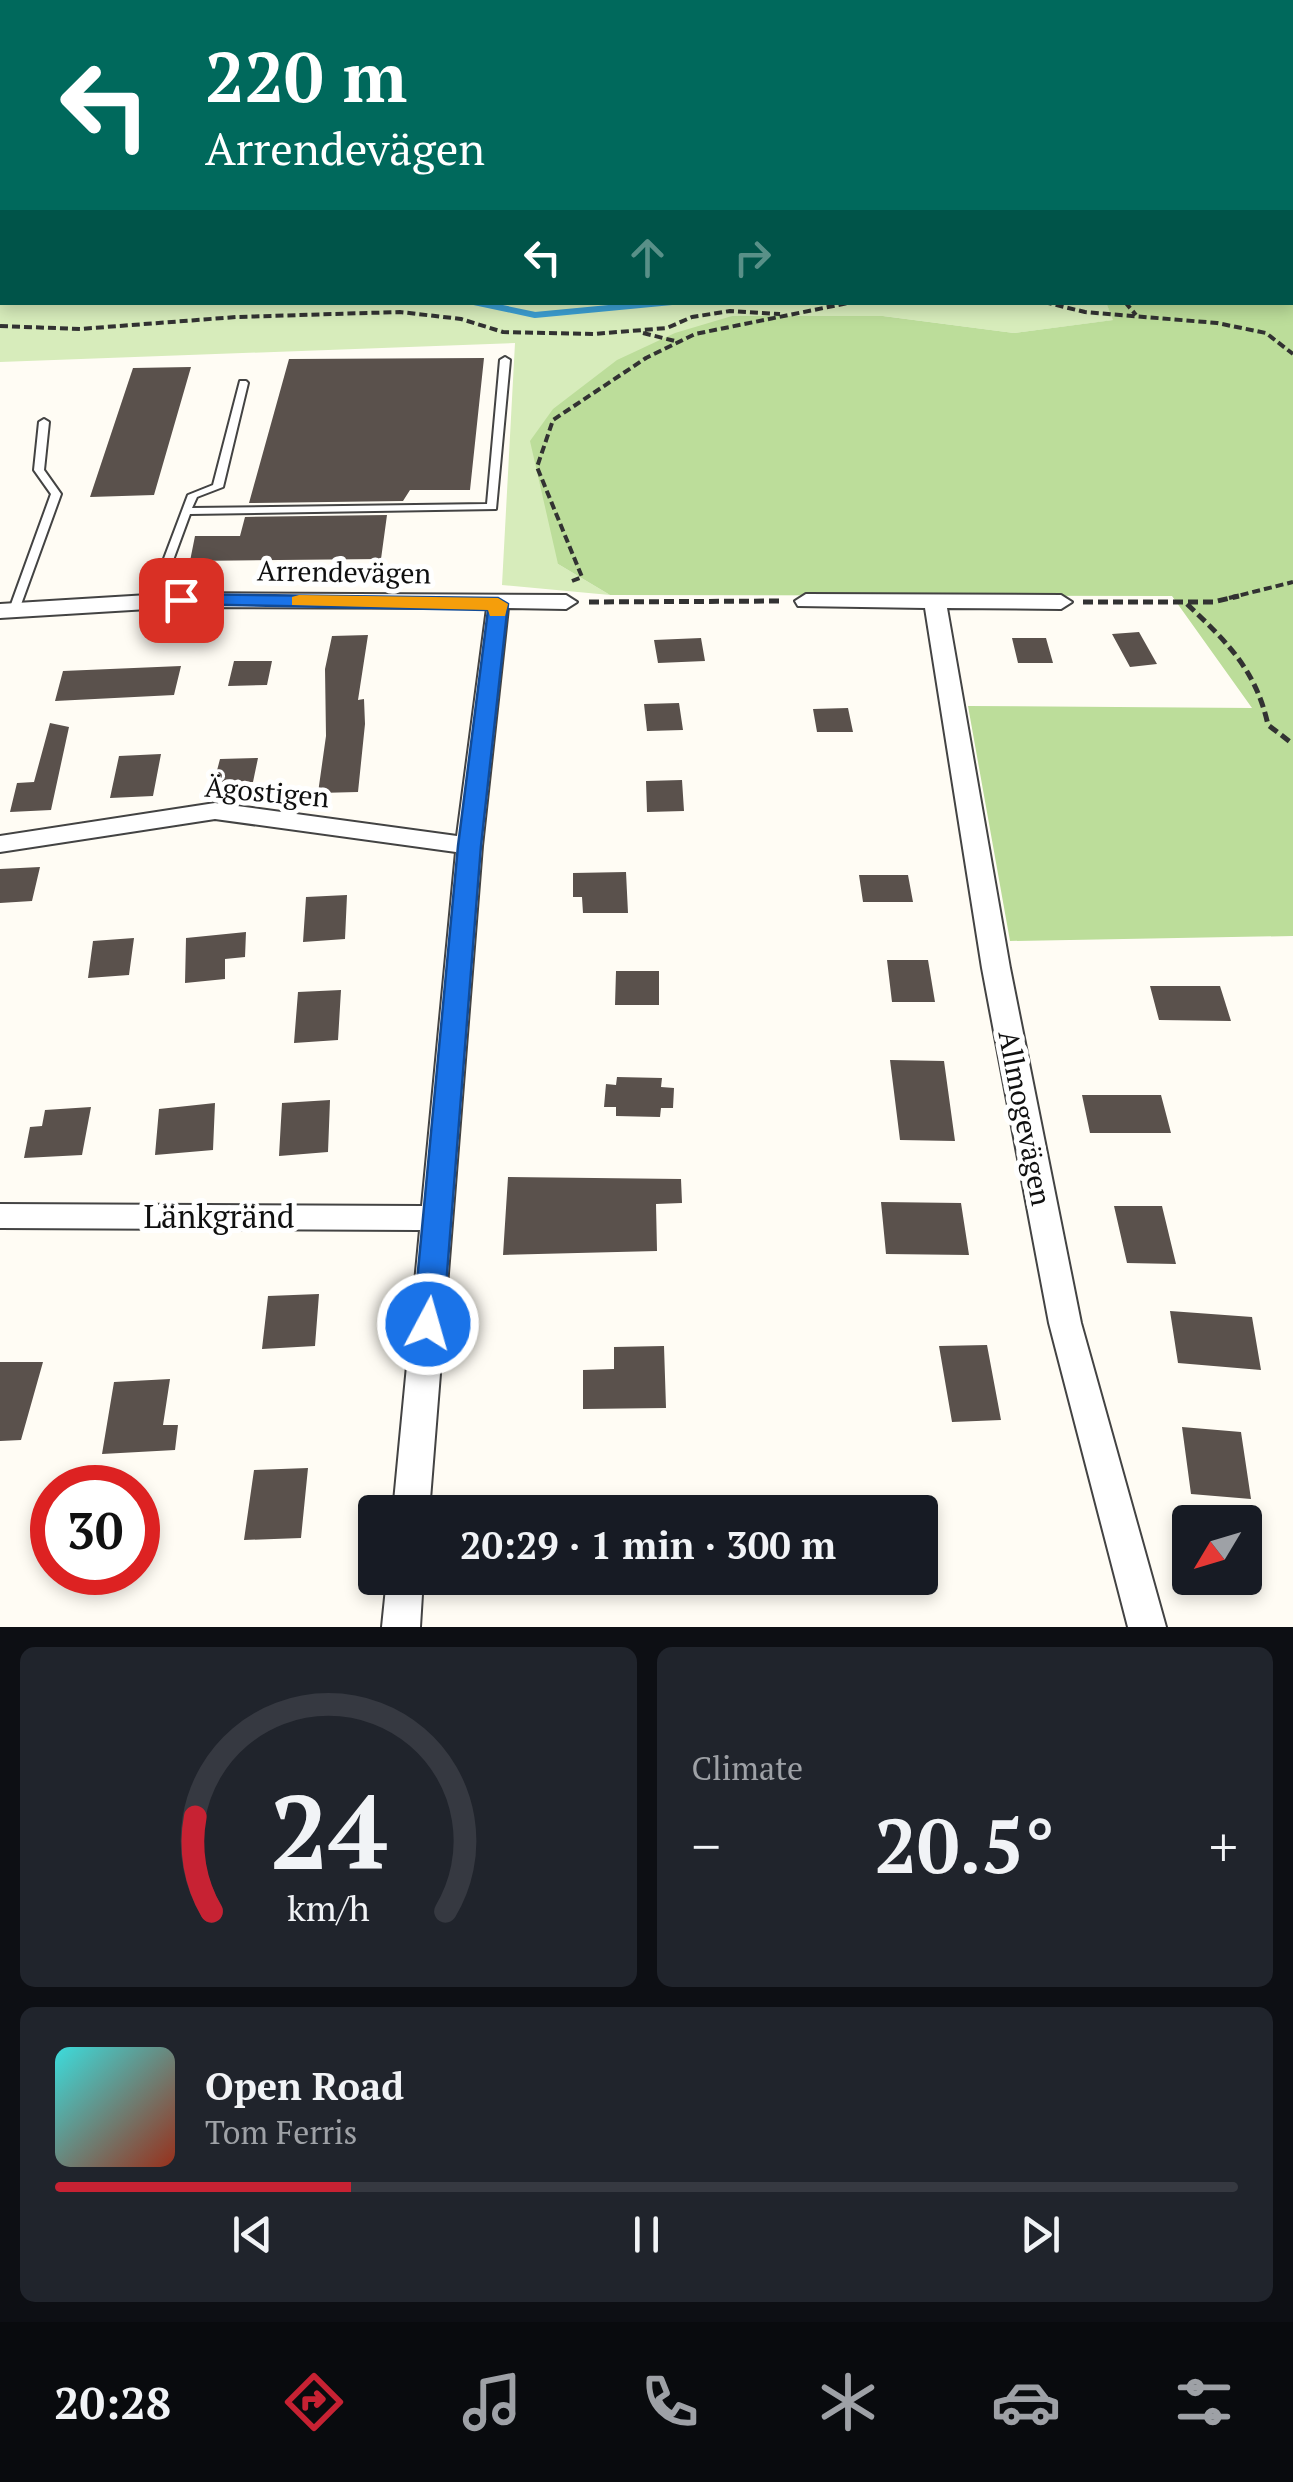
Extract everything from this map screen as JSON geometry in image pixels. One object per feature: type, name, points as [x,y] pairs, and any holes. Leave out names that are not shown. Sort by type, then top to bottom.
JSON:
[{"type":"street","name":"Arrendevägen","points":[[7,610],[153,602],[498,604],[566,592]]},
{"type":"street","points":[[806,601],[1061,602]]},
{"type":"street","name":"Allmogevägen","points":[[935,603],[996,968],[1065,1323],[1147,1627]]},
{"type":"street","points":[[413,1495],[470,846],[498,604]]},
{"type":"street","name":"Ägostigen","points":[[0,844],[214,811],[470,846]]},
{"type":"street","name":"Länkgränd","points":[[0,1216],[438,1218]]},
{"type":"street","points":[[401,1627],[404,1595]]},
{"type":"lane","points":[[186,511],[492,508],[505,360]]},
{"type":"lane","points":[[153,602],[193,495],[218,487],[243,383]]},
{"type":"lane","points":[[7,610],[56,494],[40,470],[44,422]]},
{"type":"path","points":[[566,592],[582,577],[538,467],[553,420],[646,358],[695,334],[835,305]]},
{"type":"path","points":[[1056,305],[1085,312],[1217,322],[1266,333],[1293,354]]},
{"type":"path","points":[[1127,305],[1137,316]]},
{"type":"path","points":[[0,326],[80,329],[236,317],[400,312],[460,319],[503,332],[638,332],[730,311],[780,314]]},
{"type":"path","points":[[638,332],[678,342]]},
{"type":"path","points":[[1061,602],[1213,602],[1293,582]]},
{"type":"path","points":[[566,592],[806,601]]},
{"type":"path","points":[[1185,602],[1228,642],[1260,689],[1268,725],[1293,744]]},
{"type":"green space","points":[[0,305],[1107,305],[1114,320],[1014,333],[883,316],[732,316],[558,564],[610,595],[502,585],[515,343],[0,362]]},
{"type":"green space","points":[[1107,305],[1293,305],[1293,936],[1010,941],[968,706],[1252,708],[1172,596],[610,595],[558,564],[530,441],[553,409],[617,360],[675,333],[732,316],[883,316],[1014,333],[1113,320]]},
{"type":"building","points":[[484,358],[470,490],[410,490],[403,501],[249,503],[289,359]]},
{"type":"building","points":[[191,367],[154,495],[90,497],[133,368]]},
{"type":"building","points":[[387,515],[381,559],[190,561],[195,536],[240,536],[245,517]]},
{"type":"building","points":[[1139,632],[1157,664],[1130,667],[1112,634]]},
{"type":"building","points":[[368,635],[358,700],[364,699],[365,724],[358,792],[318,793],[326,736],[325,669],[332,636]]},
{"type":"building","points":[[701,638],[705,661],[658,663],[654,640]]},
{"type":"building","points":[[1012,638],[1046,638],[1053,663],[1018,663]]},
{"type":"building","points":[[234,661],[272,661],[267,685],[228,686]]},
{"type":"building","points":[[181,666],[174,695],[55,701],[63,671]]},
{"type":"building","points":[[679,703],[683,730],[647,731],[644,704]]},
{"type":"building","points":[[848,708],[853,732],[817,732],[813,709]]},
{"type":"building","points":[[50,723],[69,727],[51,810],[10,812],[17,783],[34,782]]},
{"type":"building","points":[[161,754],[153,796],[110,798],[119,756]]},
{"type":"building","points":[[258,758],[253,782],[214,782],[220,759]]},
{"type":"building","points":[[682,780],[684,811],[647,812],[646,781]]},
{"type":"building","points":[[40,867],[32,901],[0,903],[0,869]]},
{"type":"building","points":[[626,872],[628,913],[583,913],[582,897],[573,897],[573,873]]},
{"type":"building","points":[[859,875],[908,875],[913,902],[863,902]]},
{"type":"building","points":[[347,895],[345,939],[303,942],[306,897]]},
{"type":"building","points":[[246,932],[245,957],[225,959],[225,979],[185,983],[186,938]]},
{"type":"building","points":[[134,938],[129,975],[88,978],[93,941]]},
{"type":"building","points":[[887,960],[928,960],[935,1002],[892,1002]]},
{"type":"building","points":[[616,971],[659,971],[659,1005],[615,1005]]},
{"type":"building","points":[[1150,986],[1220,986],[1231,1021],[1159,1020]]},
{"type":"building","points":[[341,990],[338,1040],[294,1043],[298,992]]},
{"type":"building","points":[[890,1060],[944,1061],[955,1141],[900,1140]]},
{"type":"building","points":[[617,1077],[662,1078],[661,1087],[674,1088],[673,1108],[661,1108],[660,1117],[616,1116],[616,1107],[604,1107],[606,1084],[616,1085]]},
{"type":"building","points":[[1082,1095],[1161,1095],[1171,1133],[1090,1133]]},
{"type":"building","points":[[330,1100],[328,1152],[279,1156],[282,1103]]},
{"type":"building","points":[[215,1103],[213,1150],[155,1155],[159,1109]]},
{"type":"building","points":[[91,1107],[82,1155],[24,1158],[30,1127],[42,1126],[45,1110]]},
{"type":"building","points":[[508,1177],[681,1179],[682,1203],[656,1204],[657,1251],[503,1255]]},
{"type":"building","points":[[881,1202],[961,1203],[969,1255],[886,1254]]},
{"type":"building","points":[[1114,1206],[1162,1206],[1176,1264],[1127,1263]]},
{"type":"building","points":[[319,1294],[315,1346],[262,1349],[268,1296]]},
{"type":"building","points":[[1170,1311],[1252,1317],[1261,1370],[1178,1363]]},
{"type":"building","points":[[987,1345],[1001,1420],[952,1422],[939,1346]]},
{"type":"building","points":[[664,1346],[666,1408],[583,1409],[583,1370],[614,1369],[614,1347]]},
{"type":"building","points":[[0,1362],[43,1362],[21,1440],[0,1441]]},
{"type":"building","points":[[170,1379],[163,1425],[178,1425],[175,1450],[102,1454],[114,1382]]},
{"type":"building","points":[[1182,1427],[1241,1432],[1251,1499],[1191,1494]]},
{"type":"building","points":[[308,1468],[301,1538],[244,1540],[254,1470]]},
{"type":"waterway","points":[[488,305],[535,315],[640,305]]},
{"type":"slow traffic","points":[[299,601],[498,604],[498,612]]},
{"type":"route","points":[[181,600],[498,604],[470,846],[428,1324]]}]
